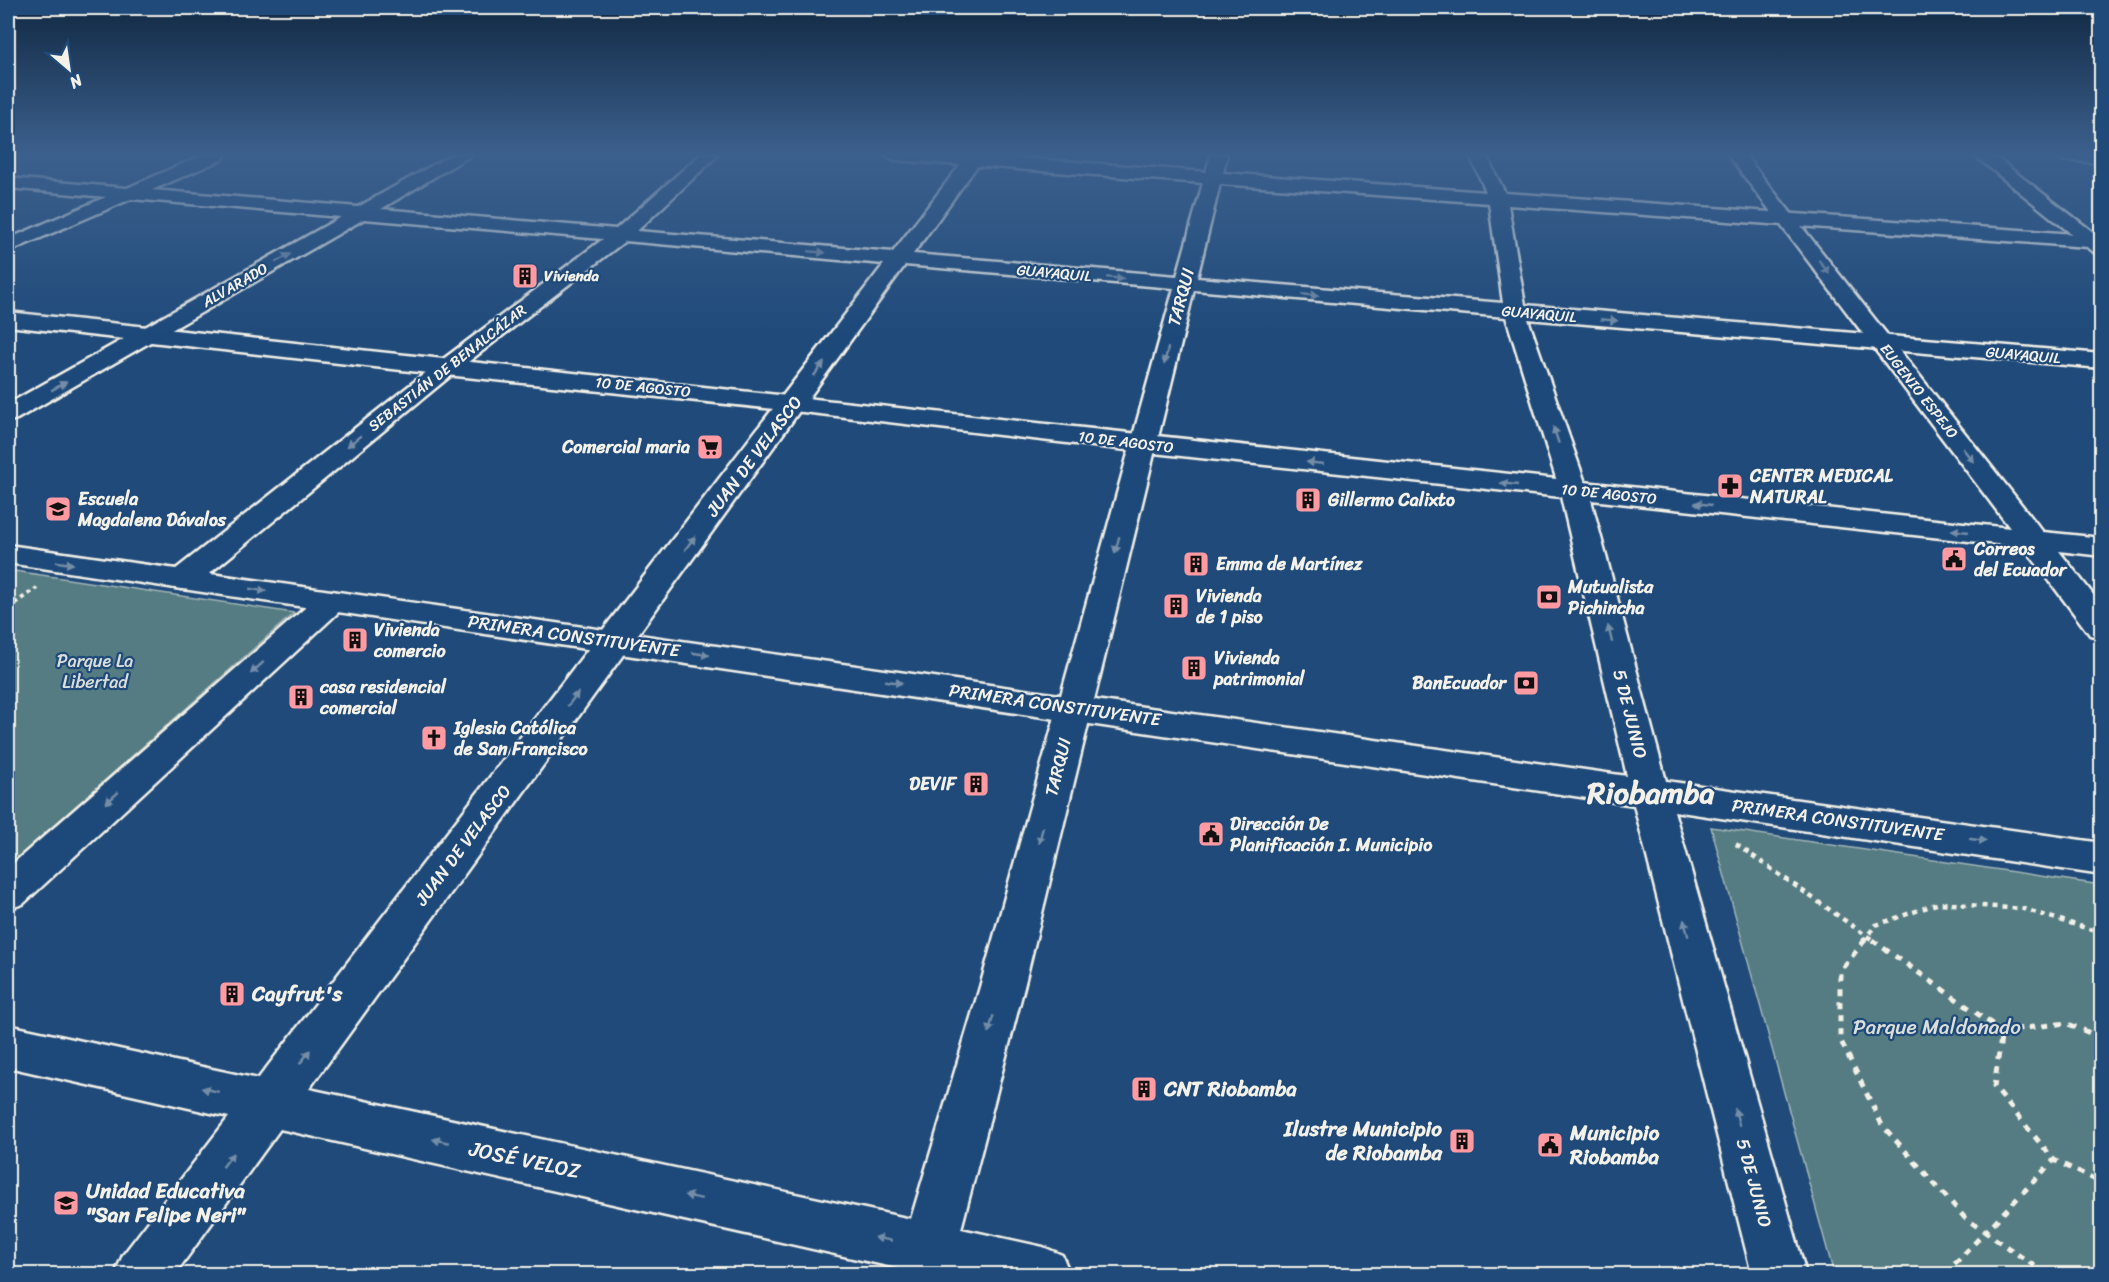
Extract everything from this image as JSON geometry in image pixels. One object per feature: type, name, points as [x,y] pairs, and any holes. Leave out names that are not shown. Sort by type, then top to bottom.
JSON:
[{"type":"street","points":[[8,246],[81,215]]},
{"type":"street","name":"ALVARADO","points":[[8,414],[356,215]]},
{"type":"street","name":"GUAYAQUIL","points":[[380,215],[2102,361]]},
{"type":"street","name":"SEBASTIÁN DE BENALCÁZAR","points":[[182,579],[446,368],[620,236],[644,215]]},
{"type":"street","name":"JUAN DE VELASCO","points":[[142,1275],[933,215]]},
{"type":"street","name":"TARQUI","points":[[925,1262],[1002,987],[1203,215]]},
{"type":"street","name":"5 DE JUNIO","points":[[1500,215],[1515,312],[1574,491],[1650,792],[1779,1275]]},
{"type":"street","points":[[1717,215],[2098,244]]},
{"type":"street","name":"EUGENIO ESPEJO","points":[[1784,215],[2102,628]]},
{"type":"street","points":[[2060,215],[2098,244]]},
{"type":"street","name":"10 DE AGOSTO","points":[[8,320],[794,403],[1574,491],[2102,546]]},
{"type":"street","name":"PRIMERA CONSTITUYENTE","points":[[8,554],[2102,859]]},
{"type":"street","points":[[8,892],[332,601]]},
{"type":"street","name":"JOSÉ VELOZ","points":[[8,1046],[270,1104],[925,1262],[1043,1275]]},
{"type":"path","points":[[1736,844],[2002,1031],[2066,1023],[2102,1038]]},
{"type":"path","points":[[2046,1275],[1965,1218],[1882,1125],[1840,1040],[1840,970],[1876,925],[1939,903],[2024,909],[2102,933]]},
{"type":"path","points":[[2002,1031],[1994,1087],[2054,1160],[2102,1183]]},
{"type":"path","points":[[1945,1275],[2054,1160]]},
{"type":"green space","name":"Parque La Libertad","points":[[8,570],[294,613],[8,866]]},
{"type":"green space","name":"Parque Maldonado","points":[[1711,827],[2101,885],[2101,1274],[1834,1274]]},
{"type":"place","name":"Vivienda","points":[[525,276]]},
{"type":"place","name":"Comercial maria","points":[[710,447]]},
{"type":"place","name":"CENTER MEDICAL NATURAL","points":[[1730,486]]},
{"type":"place","name":"Gillermo Calixto","points":[[1308,500]]},
{"type":"place","name":"Escuela Magdalena Dávalos","points":[[58,509]]},
{"type":"place","name":"Correos del Ecuador","points":[[1954,559]]},
{"type":"place","name":"Emma de Martínez","points":[[1196,564]]},
{"type":"place","name":"Mutualista Pichincha","points":[[1549,597]]},
{"type":"place","name":"Vivienda de 1 piso","points":[[1176,606]]},
{"type":"place","name":"Vivienda comercio","points":[[355,640]]},
{"type":"place","name":"Vivienda patrimonial","points":[[1194,668]]},
{"type":"place","name":"BanEcuador","points":[[1526,683]]},
{"type":"place","name":"casa residencial comercial","points":[[301,697]]},
{"type":"place","name":"Iglesia Católica de San Francisco","points":[[434,738]]},
{"type":"place","name":"DEVIF","points":[[976,784]]},
{"type":"place","name":"Dirección De Planificación I. Municipio","points":[[1211,834]]},
{"type":"place","name":"Cayfrut's","points":[[232,994]]},
{"type":"place","name":"CNT Riobamba","points":[[1144,1089]]},
{"type":"place","name":"Ilustre Municipio de Riobamba","points":[[1462,1141]]},
{"type":"place","name":"Municipio Riobamba","points":[[1550,1145]]},
{"type":"place","name":"Unidad Educativa \"San Felipe Neri\"","points":[[66,1203]]},
{"type":"district","name":"Riobamba","points":[[1651,793]]}]
